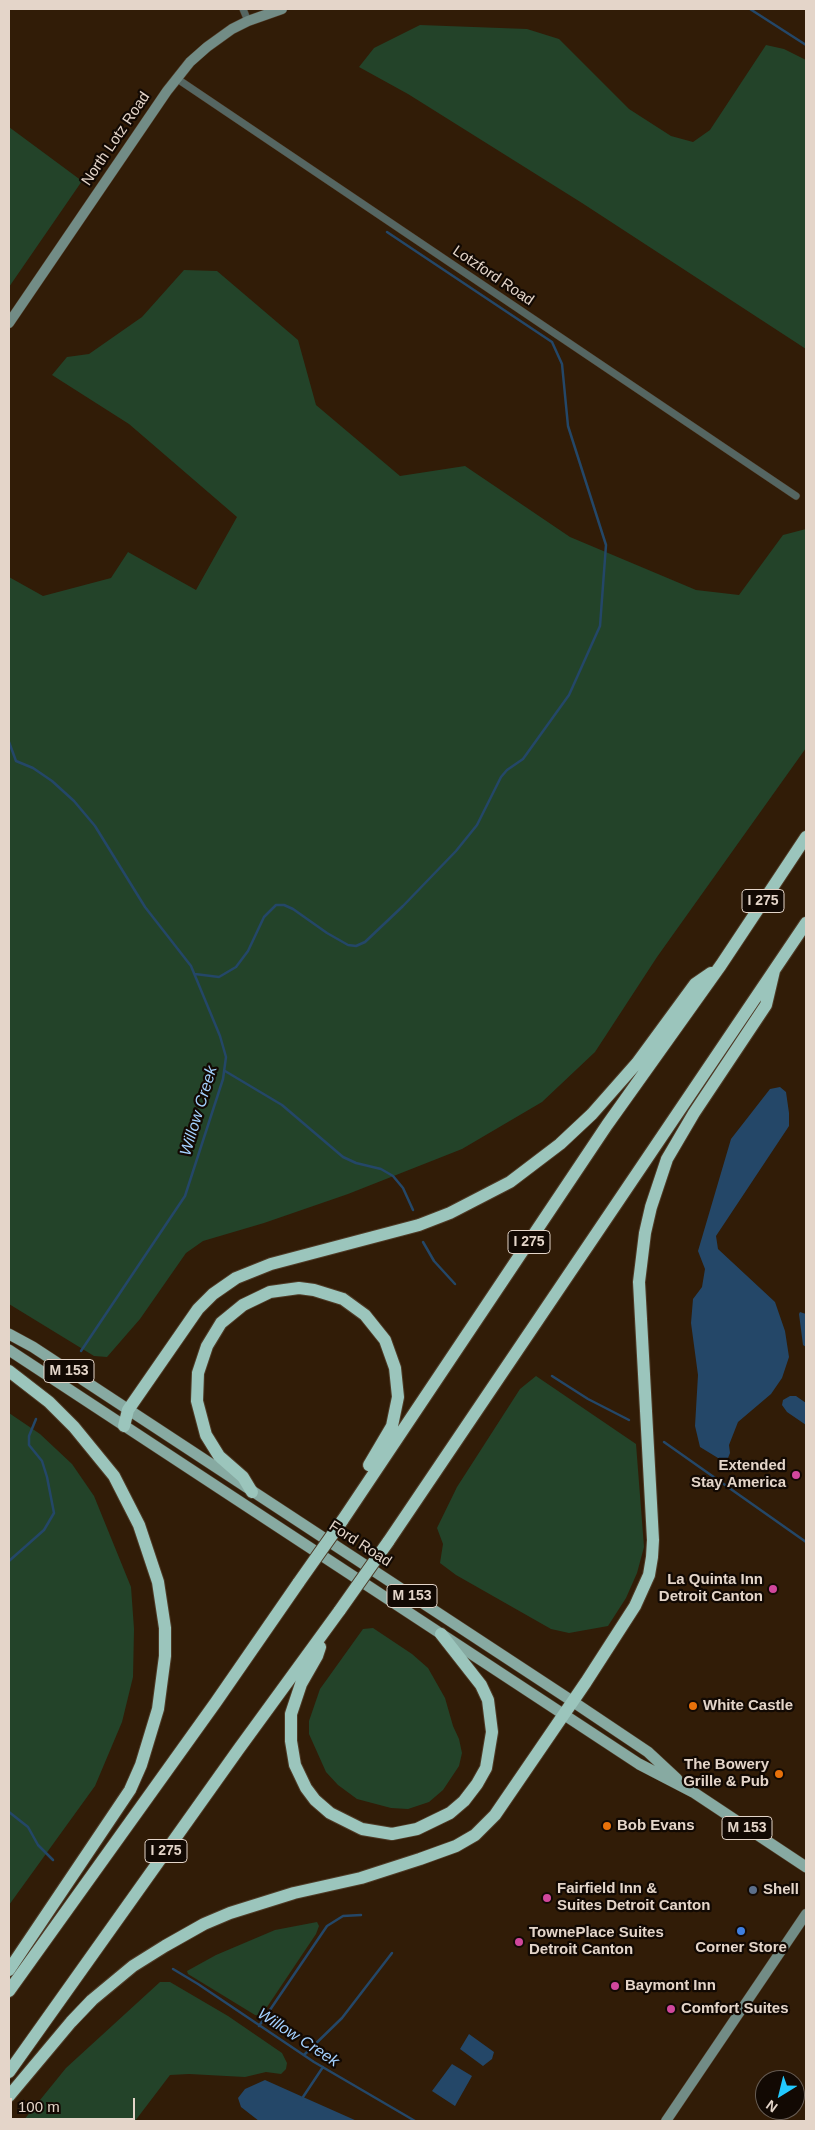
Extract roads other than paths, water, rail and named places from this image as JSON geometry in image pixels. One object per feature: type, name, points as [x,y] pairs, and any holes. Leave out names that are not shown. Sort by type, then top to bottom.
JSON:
[{"type":"highway","name":"I 275","points":[[9,1991],[216,1702],[342,1521],[607,1125],[721,966],[806,837]]},
{"type":"highway","name":"I 275","points":[[9,2072],[388,1542],[806,923]]},
{"type":"highway","points":[[124,1426],[128,1410],[198,1309],[227,1283],[246,1273],[271,1264],[395,1232],[450,1213],[510,1182],[560,1144],[592,1114],[637,1063],[695,984],[721,966]]},
{"type":"highway","points":[[9,2096],[60,2034],[92,2000],[133,1966],[165,1946],[204,1924],[257,1904],[361,1878],[447,1850],[465,1841],[495,1815],[635,1606],[648,1575],[653,1540],[639,1282],[643,1242],[651,1207],[667,1159],[694,1113],[766,1005],[774,972]]},
{"type":"highway","points":[[252,1492],[242,1478],[219,1456],[206,1435],[197,1401],[198,1373],[201,1360],[214,1333],[232,1312],[243,1305],[270,1292],[286,1289],[314,1290],[343,1299],[365,1315],[385,1340],[395,1368],[398,1397],[392,1426],[356,1487],[351,1507]]},
{"type":"highway","points":[[9,1371],[49,1402],[74,1427],[114,1476],[139,1525],[150,1555],[158,1582],[164,1628],[163,1673],[158,1710],[141,1765],[130,1790],[9,1970]]},
{"type":"highway","points":[[325,1632],[317,1656],[301,1684],[291,1714],[291,1741],[295,1765],[306,1788],[315,1800],[330,1813],[362,1829],[392,1834],[417,1829],[450,1813],[464,1801],[486,1768],[492,1732],[488,1700],[481,1684],[441,1634]]},
{"type":"main road","name":"Ford Road","points":[[9,1334],[33,1347],[572,1701],[648,1752],[688,1789]]},
{"type":"main road","name":"Ford Road","points":[[9,1350],[563,1714],[640,1764],[688,1789],[806,1868]]},
{"type":"street","points":[[243,9],[248,20]]},
{"type":"street","name":"North Lotz Road","points":[[9,323],[176,78],[207,47],[232,29],[248,20],[282,9]]},
{"type":"street","name":"Lotzford Road","points":[[176,78],[722,448],[796,496]]},
{"type":"street","points":[[666,2121],[806,1914]]},
{"type":"water","points":[[780,1087],[786,1092],[789,1126],[716,1236],[718,1249],[775,1302],[785,1331],[789,1357],[782,1378],[771,1394],[738,1422],[729,1445],[730,1453],[728,1458],[718,1458],[700,1447],[695,1426],[698,1375],[691,1323],[693,1299],[702,1287],[705,1269],[698,1251],[731,1139],[770,1089]]},
{"type":"water","points":[[800,1312],[806,1314],[806,1347],[803,1345]]},
{"type":"water","points":[[790,1396],[796,1396],[806,1403],[806,1425],[787,1412],[782,1405],[783,1400]]},
{"type":"water","points":[[469,2034],[494,2052],[492,2059],[483,2066],[460,2049]]},
{"type":"water","points":[[452,2064],[472,2076],[455,2106],[432,2091]]},
{"type":"water","points":[[265,2080],[357,2121],[259,2121],[241,2107],[238,2098],[245,2089]]},
{"type":"waterway","points":[[750,9],[806,45]]},
{"type":"waterway","points":[[195,974],[219,977],[236,967],[248,951],[264,917],[276,905],[284,905],[293,909],[348,945],[356,946],[365,942],[456,851],[477,825],[501,777],[507,770],[523,759],[569,695],[600,626],[606,545],[568,426],[562,364],[552,342],[387,232]]},
{"type":"waterway","name":"Willow Creek","points":[[9,742],[16,761],[33,768],[52,781],[74,801],[95,826],[145,907],[191,966],[220,1036],[226,1057],[223,1079],[185,1196],[81,1351]]},
{"type":"waterway","points":[[225,1071],[282,1105],[343,1157],[356,1163],[381,1169],[393,1176],[403,1188],[413,1210]]},
{"type":"waterway","points":[[423,1242],[434,1261],[455,1284]]},
{"type":"waterway","points":[[552,1376],[588,1399],[629,1420]]},
{"type":"waterway","name":"Willow Creek","points":[[9,1561],[44,1530],[54,1513],[42,1461],[29,1445],[29,1436],[36,1419]]},
{"type":"waterway","points":[[664,1442],[806,1542]]},
{"type":"waterway","name":"Willow Creek","points":[[9,1812],[28,1827],[38,1845],[53,1860]]},
{"type":"waterway","points":[[259,2026],[327,1926],[343,1916],[361,1915]]},
{"type":"waterway","points":[[304,2055],[342,2018],[392,1953]]},
{"type":"waterway","name":"Willow Creek","points":[[173,1969],[314,2062],[415,2121]]},
{"type":"waterway","points":[[303,2097],[323,2067]]},
{"type":"place","name":"Extended Stay America","points":[[796,1475]]},
{"type":"place","name":"La Quinta Inn Detroit Canton","points":[[773,1589]]},
{"type":"place","name":"White Castle","points":[[693,1706]]},
{"type":"place","name":"The Bowery Grille & Pub","points":[[779,1774]]},
{"type":"place","name":"Bob Evans","points":[[607,1826]]},
{"type":"place","name":"Shell","points":[[753,1890]]},
{"type":"place","name":"Fairfield Inn & Suites Detroit Canton","points":[[547,1898]]},
{"type":"place","name":"Corner Store","points":[[741,1931]]},
{"type":"place","name":"TownePlace Suites Detroit Canton","points":[[519,1942]]},
{"type":"place","name":"Baymont Inn","points":[[615,1986]]},
{"type":"place","name":"Comfort Suites","points":[[671,2009]]}]
